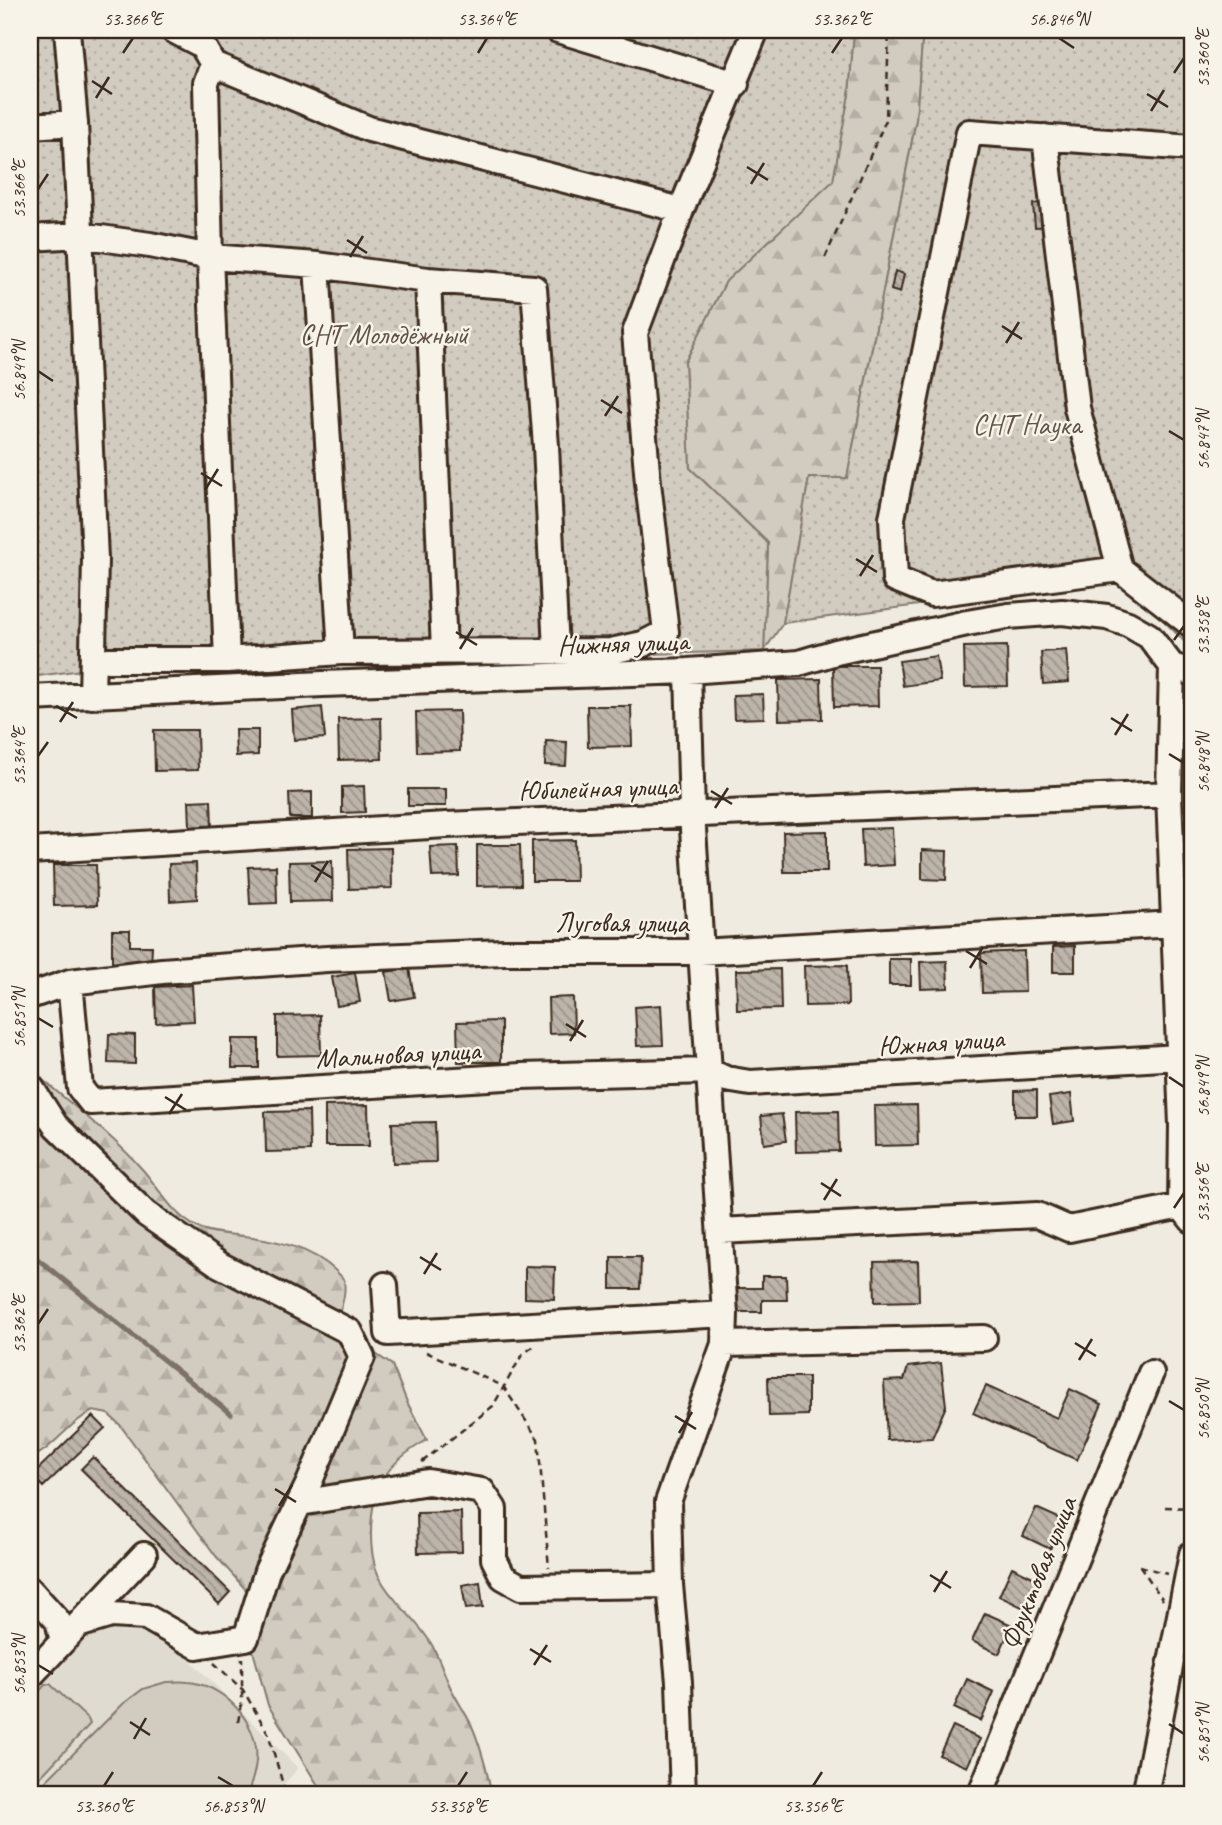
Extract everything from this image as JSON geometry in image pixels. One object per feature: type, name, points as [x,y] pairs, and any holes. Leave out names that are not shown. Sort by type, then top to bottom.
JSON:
[{"type":"street","points":[[67,30],[75,123],[95,559],[92,696]]},
{"type":"street","points":[[173,30],[202,45],[213,64],[369,129],[681,210]]},
{"type":"street","points":[[558,30],[736,84]]},
{"type":"street","points":[[108,660],[227,660],[341,652],[611,651],[643,644],[666,632],[648,483],[635,333],[681,210],[736,84],[756,30]]},
{"type":"street","points":[[213,64],[206,83],[210,257],[227,660]]},
{"type":"street","points":[[30,126],[75,123]]},
{"type":"street","points":[[1120,569],[932,594],[895,579],[892,518],[969,132],[1192,148]]},
{"type":"street","points":[[1045,137],[1077,408],[1120,569],[1192,625]]},
{"type":"street","points":[[30,238],[80,235],[210,257],[317,265],[428,280],[534,288],[546,446],[556,650]]},
{"type":"street","points":[[317,265],[341,652]]},
{"type":"street","points":[[428,280],[444,651]]},
{"type":"street","name":"Нижняя улица","points":[[30,698],[688,671],[799,663],[836,652],[967,623],[1008,616],[1062,612],[1107,617],[1128,624],[1149,636],[1182,669]]},
{"type":"street","points":[[720,1231],[1037,1215],[1069,1228],[1186,1213],[1169,794],[1182,669]]},
{"type":"street","points":[[683,1795],[670,1585],[668,1502],[724,1344],[725,1314],[692,814],[688,671]]},
{"type":"street","name":"Юбилейная улица","points":[[30,851],[446,825],[1169,794]]},
{"type":"street","name":"Луговая улица","points":[[30,996],[70,982],[162,971],[327,959],[504,952],[700,952],[1175,924]]},
{"type":"street","name":"Малиновая улица","points":[[70,982],[80,1088],[91,1102],[521,1076],[709,1071]]},
{"type":"street","name":"Южная улица","points":[[709,1071],[726,1079],[750,1083],[1178,1057]]},
{"type":"street","points":[[30,1087],[55,1125],[146,1214],[220,1265],[350,1332],[362,1357],[300,1503],[267,1571],[246,1638],[197,1646],[146,1617],[111,1615],[70,1633]]},
{"type":"street","points":[[385,1285],[388,1333],[725,1314]]},
{"type":"street","points":[[724,1344],[984,1338]]},
{"type":"street","name":"Фруктовая улица","points":[[980,1795],[1151,1373]]},
{"type":"street","points":[[300,1503],[428,1482],[482,1491],[494,1509],[494,1559],[503,1577],[521,1587],[670,1585]]},
{"type":"street","points":[[1145,1795],[1192,1554]]},
{"type":"street","points":[[30,1676],[144,1555]]},
{"type":"street","points":[[30,1590],[70,1633]]},
{"type":"path","points":[[825,258],[886,120],[889,30]]},
{"type":"path","points":[[415,1468],[493,1406],[522,1354],[542,1341]]},
{"type":"path","points":[[421,1349],[503,1386],[538,1439],[551,1587]]},
{"type":"path","points":[[1165,1507],[1192,1508]]},
{"type":"path","points":[[1179,1622],[1140,1566],[1187,1580]]},
{"type":"path","points":[[238,1722],[243,1690],[242,1654],[246,1638]]},
{"type":"path","points":[[197,1646],[243,1690],[268,1733],[286,1795]]},
{"type":"shaded area","points":[[116,1586],[298,1768],[275,1795],[30,1795],[30,1678]]},
{"type":"green space","name":"СНТ Молодёжный","points":[[30,30],[854,30],[849,94],[833,181],[726,281],[685,362],[690,468],[768,543],[764,651],[96,668],[30,677]]},
{"type":"green space","points":[[854,30],[923,30],[916,120],[847,478],[809,478],[783,623],[764,651],[768,543],[690,468],[685,362],[726,281],[832,181],[849,94]]},
{"type":"green space","name":"СНТ Наука","points":[[923,30],[1192,30],[1192,641],[1186,643],[1121,578],[783,623],[809,478],[847,478],[916,120]]},
{"type":"green space","points":[[30,1069],[116,1142],[188,1222],[208,1231],[272,1240],[299,1248],[324,1261],[344,1280],[342,1304],[336,1326],[340,1344],[349,1351],[366,1357],[374,1353],[392,1365],[427,1440],[391,1467],[378,1490],[371,1534],[374,1564],[393,1598],[428,1638],[435,1651],[450,1687],[475,1732],[492,1795],[324,1795],[268,1705],[253,1651],[255,1600],[216,1556],[120,1425],[108,1414],[93,1411],[30,1459]]},
{"type":"green space","points":[[166,1682],[200,1684],[222,1695],[241,1713],[256,1747],[254,1771],[247,1795],[32,1795],[123,1704],[143,1689]]},
{"type":"green space","points":[[50,1684],[88,1719],[90,1724],[30,1788],[30,1701],[45,1685]]},
{"type":"building","points":[[30,155],[37,155],[37,181],[30,182]]},
{"type":"building","points":[[1047,202],[1050,226],[1035,227],[1033,204]]},
{"type":"building","points":[[895,271],[904,274],[900,293],[891,290]]},
{"type":"building","points":[[1007,646],[1008,686],[965,687],[964,647]]},
{"type":"building","points":[[1066,650],[1069,682],[1043,684],[1041,652]]},
{"type":"building","points":[[936,656],[940,681],[903,686],[899,661]]},
{"type":"building","points":[[833,666],[877,666],[878,706],[834,707]]},
{"type":"building","points":[[821,679],[822,719],[779,720],[778,680]]},
{"type":"building","points":[[763,694],[764,718],[734,719],[733,695]]},
{"type":"building","points":[[587,706],[631,706],[632,746],[588,747]]},
{"type":"building","points":[[322,707],[325,738],[294,740],[292,710]]},
{"type":"building","points":[[459,711],[460,751],[417,752],[416,712]]},
{"type":"building","points":[[381,718],[382,759],[339,760],[338,719]]},
{"type":"building","points":[[154,730],[197,730],[198,770],[155,771]]},
{"type":"building","points":[[235,730],[258,730],[258,755],[236,756]]},
{"type":"building","points":[[546,741],[567,742],[566,766],[545,765]]},
{"type":"building","points":[[364,786],[365,812],[342,813],[342,787]]},
{"type":"building","points":[[408,789],[446,789],[446,806],[408,806]]},
{"type":"building","points":[[312,792],[312,818],[290,818],[289,793]]},
{"type":"building","points":[[211,800],[212,826],[190,827],[189,801]]},
{"type":"building","points":[[892,828],[894,865],[863,867],[861,829]]},
{"type":"building","points":[[827,831],[827,872],[784,872],[783,832]]},
{"type":"building","points":[[575,840],[576,881],[532,881],[532,841]]},
{"type":"building","points":[[477,845],[520,845],[521,885],[477,886]]},
{"type":"building","points":[[458,846],[459,876],[432,877],[430,847]]},
{"type":"building","points":[[391,848],[392,888],[349,889],[348,849]]},
{"type":"building","points":[[922,850],[947,851],[946,880],[922,879]]},
{"type":"building","points":[[332,861],[333,901],[290,902],[289,862]]},
{"type":"building","points":[[196,863],[197,899],[170,901],[169,864]]},
{"type":"building","points":[[53,865],[96,865],[97,905],[54,906]]},
{"type":"building","points":[[276,866],[277,903],[250,904],[248,867]]},
{"type":"building","points":[[112,930],[130,930],[130,946],[152,946],[151,967],[112,966]]},
{"type":"building","points":[[1075,946],[1075,972],[1053,972],[1053,947]]},
{"type":"building","points":[[1024,951],[1025,992],[982,993],[981,953]]},
{"type":"building","points":[[889,959],[911,959],[911,985],[889,985]]},
{"type":"building","points":[[947,961],[948,988],[921,989],[920,962]]},
{"type":"building","points":[[847,965],[848,1005],[805,1006],[804,966]]},
{"type":"building","points":[[409,968],[414,997],[391,1001],[386,972]]},
{"type":"building","points":[[780,969],[781,1009],[737,1010],[736,970]]},
{"type":"building","points":[[355,973],[360,1002],[337,1006],[332,977]]},
{"type":"building","points":[[192,985],[194,1021],[156,1023],[155,987]]},
{"type":"building","points":[[573,997],[574,1033],[549,1034],[548,998]]},
{"type":"building","points":[[661,1005],[663,1045],[637,1046],[635,1007]]},
{"type":"building","points":[[320,1015],[321,1055],[277,1056],[277,1016]]},
{"type":"building","points":[[501,1021],[501,1062],[458,1062],[457,1022]]},
{"type":"building","points":[[109,1034],[135,1035],[135,1064],[108,1063]]},
{"type":"building","points":[[232,1039],[259,1039],[259,1068],[232,1068]]},
{"type":"building","points":[[1037,1090],[1037,1116],[1015,1116],[1015,1091]]},
{"type":"building","points":[[1071,1094],[1074,1121],[1053,1124],[1049,1097]]},
{"type":"building","points":[[368,1105],[369,1146],[325,1146],[325,1106]]},
{"type":"building","points":[[917,1105],[918,1145],[875,1146],[874,1106]]},
{"type":"building","points":[[309,1111],[310,1151],[266,1152],[265,1112]]},
{"type":"building","points":[[838,1111],[839,1151],[796,1152],[795,1112]]},
{"type":"building","points":[[782,1114],[786,1141],[764,1144],[761,1116]]},
{"type":"building","points":[[435,1122],[436,1162],[393,1163],[392,1123]]},
{"type":"building","points":[[611,1257],[641,1257],[640,1289],[611,1289]]},
{"type":"building","points":[[918,1261],[919,1301],[875,1302],[874,1262]]},
{"type":"building","points":[[525,1266],[555,1267],[554,1299],[525,1298]]},
{"type":"building","points":[[762,1276],[786,1276],[787,1300],[762,1300],[762,1312],[735,1312],[735,1288],[762,1288]]},
{"type":"building","points":[[941,1363],[946,1406],[932,1438],[887,1440],[884,1381],[904,1380],[908,1367]]},
{"type":"building","points":[[768,1377],[808,1377],[808,1415],[769,1416]]},
{"type":"building","points":[[986,1386],[1057,1418],[1070,1389],[1102,1404],[1077,1460],[973,1413]]},
{"type":"building","points":[[93,1416],[105,1428],[43,1487],[32,1475]]},
{"type":"building","points":[[93,1457],[230,1592],[219,1604],[81,1469]]},
{"type":"building","points":[[1036,1508],[1063,1520],[1050,1549],[1023,1536]]},
{"type":"building","points":[[461,1512],[462,1552],[418,1553],[417,1513]]},
{"type":"building","points":[[1012,1567],[1039,1580],[1026,1609],[999,1596]]},
{"type":"building","points":[[480,1582],[483,1607],[466,1609],[462,1585]]},
{"type":"building","points":[[985,1613],[1012,1625],[999,1654],[972,1641]]},
{"type":"building","points":[[967,1679],[994,1692],[981,1721],[954,1708]]},
{"type":"building","points":[[953,1726],[980,1739],[967,1767],[939,1755]]},
{"type":"waterway","points":[[30,1253],[231,1414]]}]
